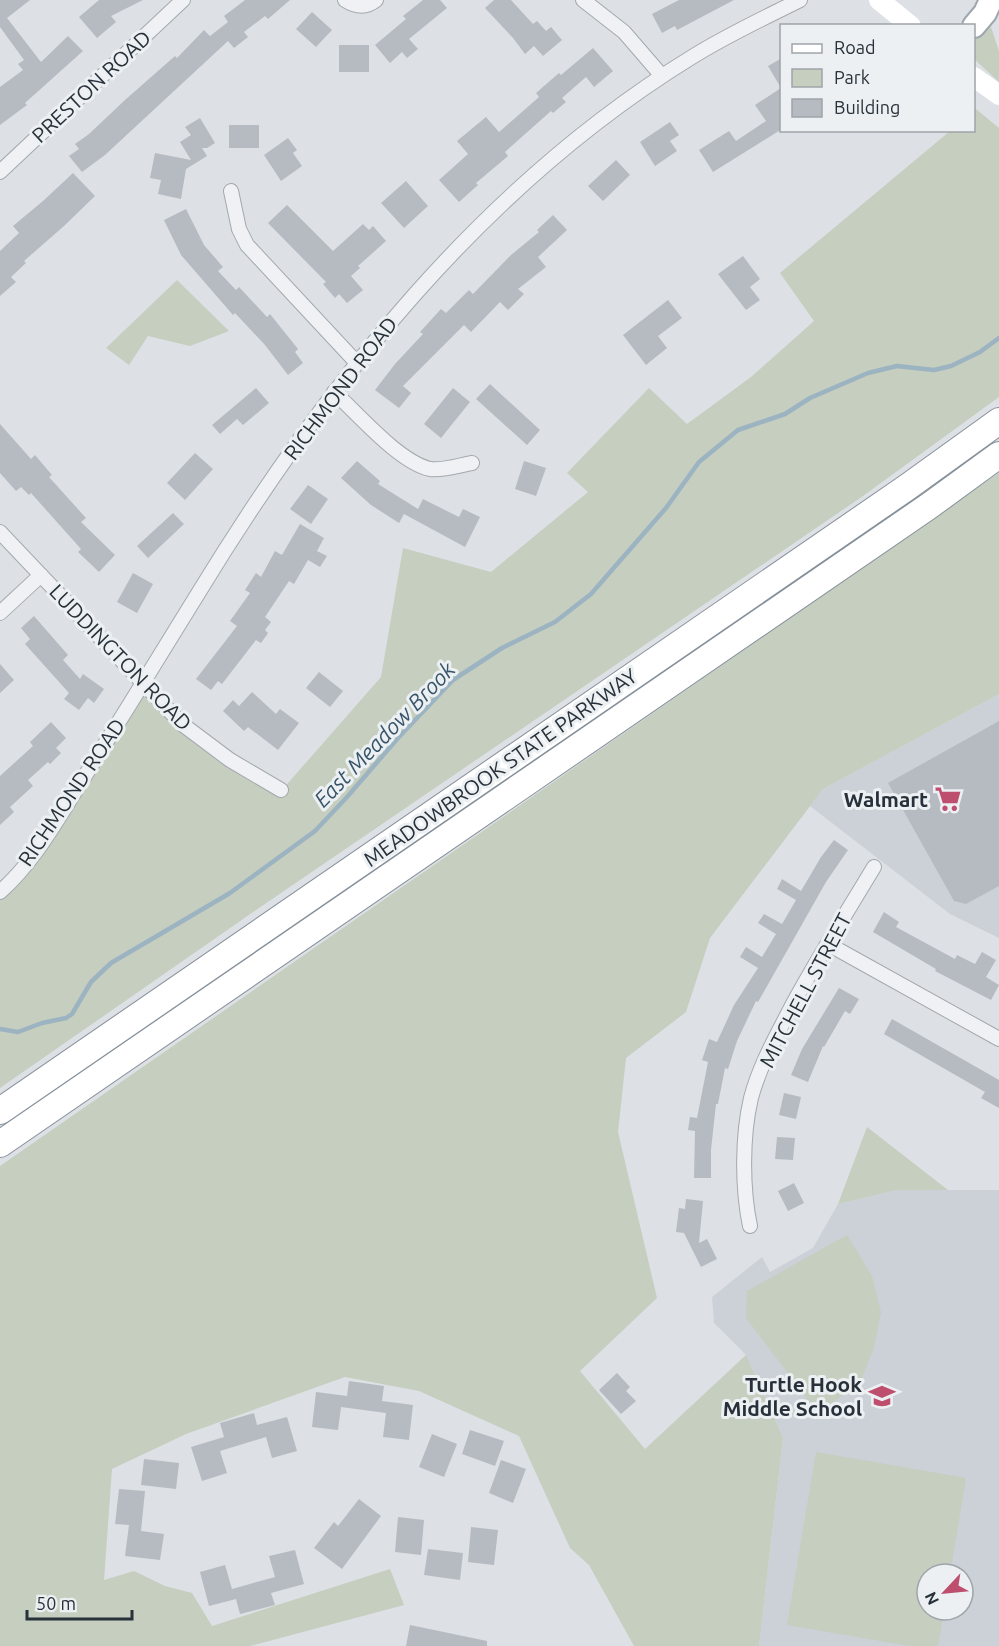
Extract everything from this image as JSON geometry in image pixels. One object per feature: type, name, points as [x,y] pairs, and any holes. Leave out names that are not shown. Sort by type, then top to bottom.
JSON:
[{"type":"highway","name":"MEADOWBROOK STATE PARKWAY","points":[[0,1111],[906,488],[999,421]]},
{"type":"highway","name":"MEADOWBROOK STATE PARKWAY","points":[[0,1144],[999,456]]},
{"type":"main road","points":[[879,0],[909,24]]},
{"type":"main road","points":[[975,25],[985,14],[991,0]]},
{"type":"main road","points":[[975,78],[999,95]]},
{"type":"street","name":"PRESTON ROAD","points":[[0,172],[183,0]]},
{"type":"street","points":[[345,0],[359,6],[366,6],[376,0]]},
{"type":"street","points":[[583,0],[624,32],[662,76]]},
{"type":"street","name":"RICHMOND ROAD","points":[[0,892],[38,849],[143,684],[229,542],[311,422],[409,299],[476,229],[544,166],[596,124],[662,76],[745,27],[800,0]]},
{"type":"street","points":[[231,191],[239,229],[247,245],[357,363]]},
{"type":"street","points":[[334,392],[396,451],[411,461],[429,469],[472,464]]},
{"type":"street","name":"LUDDINGTON ROAD","points":[[0,532],[143,684],[190,730],[230,760],[281,790]]},
{"type":"street","points":[[0,613],[41,575]]},
{"type":"street","name":"MITCHELL STREET","points":[[750,1226],[746,1200],[745,1151],[751,1100],[772,1044],[874,867]]},
{"type":"street","points":[[828,944],[999,1039]]},
{"type":"shaded area","points":[[999,694],[999,938],[950,914],[810,806],[823,789]]},
{"type":"shaded area","name":"Turtle Hook Middle School","points":[[897,1190],[999,1190],[999,1646],[759,1646],[783,1438],[746,1355],[714,1323],[712,1297],[762,1257],[770,1272],[813,1248],[838,1204]]},
{"type":"green space","points":[[991,27],[999,51],[999,82],[975,60],[975,39]]},
{"type":"green space","points":[[975,110],[999,128],[999,397],[863,496],[259,908],[0,1088],[0,892],[143,684],[182,724],[282,790],[381,677],[403,548],[491,572],[588,492],[567,473],[649,388],[687,424],[751,377],[814,321],[780,273],[949,132],[975,132]]},
{"type":"green space","points":[[177,280],[229,331],[190,346],[148,336],[129,365],[106,348]]},
{"type":"green space","points":[[999,473],[999,694],[823,789],[710,938],[686,1012],[626,1058],[618,1132],[657,1298],[580,1371],[645,1449],[746,1355],[783,1438],[759,1646],[634,1646],[589,1565],[570,1548],[519,1436],[419,1391],[345,1377],[186,1434],[112,1469],[104,1580],[134,1571],[165,1586],[192,1593],[212,1626],[390,1569],[404,1605],[250,1646],[0,1646],[0,1166]]},
{"type":"green space","points":[[867,1127],[948,1190],[897,1190],[838,1204]]},
{"type":"green space","points":[[847,1235],[872,1276],[881,1312],[874,1347],[860,1383],[818,1413],[746,1318],[747,1291]]},
{"type":"green space","points":[[816,1452],[966,1478],[952,1562],[915,1562],[915,1622],[942,1622],[938,1646],[909,1646],[787,1625]]},
{"type":"building","points":[[0,0],[30,0],[7,18],[41,62],[68,36],[83,51],[25,103],[27,105],[0,125],[0,87],[23,70],[18,64],[24,60],[0,27]]},
{"type":"building","points":[[99,0],[143,0],[111,16],[116,22],[97,38],[79,17]]},
{"type":"building","points":[[245,0],[290,0],[268,19],[265,16],[244,32],[248,37],[234,48],[228,41],[105,155],[82,172],[69,156],[79,149],[75,144],[175,56],[177,58],[204,30],[210,36],[228,22],[224,16]]},
{"type":"building","points":[[423,0],[440,0],[447,8],[409,39],[418,49],[407,58],[402,52],[390,63],[375,45],[406,19],[403,16]]},
{"type":"building","points":[[494,0],[511,0],[533,24],[537,21],[546,31],[551,27],[562,40],[543,56],[534,46],[525,54],[485,8]]},
{"type":"building","points":[[679,0],[734,0],[677,30],[675,26],[662,33],[652,14]]},
{"type":"building","points":[[312,12],[332,30],[316,47],[296,29]]},
{"type":"building","points":[[339,45],[369,45],[369,72],[339,72]]},
{"type":"building","points":[[593,48],[613,71],[594,87],[586,77],[562,98],[566,102],[553,113],[551,111],[505,152],[508,156],[476,183],[478,185],[459,202],[439,180],[468,154],[457,141],[486,117],[499,132],[539,97],[536,93]]},
{"type":"building","points":[[780,59],[780,86],[768,66]]},
{"type":"building","points":[[780,89],[780,130],[713,172],[699,150],[729,131],[736,141],[766,121],[755,105]]},
{"type":"building","points":[[200,118],[215,143],[202,148],[207,156],[186,169],[181,199],[158,194],[161,180],[150,178],[155,153],[191,160],[180,142],[191,135],[185,127]]},
{"type":"building","points":[[670,122],[679,135],[670,141],[677,151],[655,166],[640,142]]},
{"type":"building","points":[[229,125],[259,125],[259,148],[229,148]]},
{"type":"building","points":[[288,138],[297,150],[293,153],[302,166],[281,181],[264,155]]},
{"type":"building","points":[[616,160],[630,175],[603,201],[588,186]]},
{"type":"building","points":[[73,173],[95,196],[24,261],[26,263],[11,277],[16,282],[0,296],[0,251],[19,233],[13,226]]},
{"type":"building","points":[[406,181],[428,206],[404,228],[381,203]]},
{"type":"building","points":[[287,205],[333,251],[363,224],[369,230],[373,226],[386,241],[358,266],[360,268],[351,276],[363,290],[347,303],[339,294],[335,298],[323,284],[326,282],[268,223]]},
{"type":"building","points":[[186,209],[204,245],[223,267],[218,271],[236,290],[239,287],[267,317],[270,314],[298,349],[295,352],[303,363],[288,375],[265,345],[235,313],[233,315],[181,255],[164,220]]},
{"type":"building","points":[[553,215],[567,230],[538,257],[546,267],[518,289],[524,294],[508,310],[500,302],[471,332],[464,325],[403,386],[411,393],[399,408],[375,390],[423,334],[420,332],[441,309],[446,313],[469,290],[473,294],[511,255],[539,232],[537,230]]},
{"type":"building","points":[[743,256],[760,279],[750,287],[760,300],[746,310],[718,274]]},
{"type":"building","points":[[668,300],[682,318],[658,336],[667,348],[646,365],[623,335]]},
{"type":"building","points":[[490,384],[540,430],[527,445],[476,399]]},
{"type":"building","points":[[256,388],[269,403],[243,425],[237,419],[220,434],[212,425]]},
{"type":"building","points":[[453,388],[470,402],[441,438],[424,424]]},
{"type":"building","points":[[0,424],[31,459],[35,455],[52,475],[49,477],[86,518],[81,522],[115,555],[99,572],[78,552],[81,549],[31,493],[29,495],[21,487],[16,491],[0,473]]},
{"type":"building","points":[[195,453],[213,469],[185,500],[167,483]]},
{"type":"building","points":[[357,461],[380,481],[378,484],[418,509],[423,499],[459,517],[463,509],[480,517],[465,547],[404,514],[399,523],[371,505],[341,478]]},
{"type":"building","points":[[524,461],[546,468],[536,496],[515,489]]},
{"type":"building","points":[[308,485],[328,499],[311,524],[290,509]]},
{"type":"building","points":[[173,513],[184,524],[148,558],[137,546]]},
{"type":"building","points":[[300,524],[324,538],[317,551],[327,556],[320,567],[308,560],[294,584],[289,581],[265,617],[271,622],[265,630],[268,633],[261,643],[256,640],[222,684],[218,681],[211,690],[196,679],[237,626],[230,621],[250,593],[245,590],[256,573],[261,577],[275,551],[282,555]]},
{"type":"building","points":[[133,573],[153,584],[137,613],[117,602]]},
{"type":"building","points":[[34,616],[68,655],[63,660],[80,679],[83,674],[104,689],[94,703],[88,698],[79,710],[64,699],[69,693],[25,644],[30,639],[21,628]]},
{"type":"building","points":[[0,664],[14,680],[0,693]]},
{"type":"building","points":[[319,672],[343,691],[330,707],[306,688]]},
{"type":"building","points":[[252,692],[276,714],[280,709],[299,723],[278,750],[248,727],[244,731],[223,711],[233,700],[239,706]]},
{"type":"building","name":"Walmart","points":[[999,721],[999,886],[966,904],[954,901],[888,783]]},
{"type":"building","points":[[51,722],[66,738],[56,748],[61,753],[28,780],[33,786],[10,807],[14,812],[0,825],[0,776],[33,746],[30,742]]},
{"type":"building","points":[[834,840],[848,850],[826,882],[758,1002],[756,1001],[737,1041],[728,1069],[725,1068],[718,1104],[716,1104],[711,1150],[711,1178],[694,1178],[695,1131],[688,1130],[690,1117],[697,1118],[708,1062],[702,1060],[709,1039],[717,1042],[734,1005],[758,968],[740,957],[746,947],[762,957],[776,934],[758,923],[764,914],[782,924],[796,900],[777,889],[782,879],[801,891]]},
{"type":"building","points":[[884,912],[899,922],[896,927],[955,959],[957,955],[975,964],[982,952],[996,960],[986,977],[999,985],[991,1000],[935,971],[936,969],[873,932]]},
{"type":"building","points":[[839,988],[859,999],[850,1014],[845,1011],[823,1046],[808,1082],[791,1075],[802,1049]]},
{"type":"building","points":[[892,1019],[999,1080],[999,1108],[981,1098],[985,1092],[884,1034]]},
{"type":"building","points":[[784,1093],[801,1097],[796,1119],[779,1115]]},
{"type":"building","points":[[777,1137],[795,1138],[793,1160],[775,1159]]},
{"type":"building","points":[[794,1183],[804,1203],[788,1211],[778,1191]]},
{"type":"building","points":[[686,1199],[703,1201],[699,1243],[707,1239],[717,1259],[701,1267],[684,1233],[676,1232],[679,1208],[685,1209]]},
{"type":"building","points":[[617,1373],[630,1387],[626,1391],[636,1401],[621,1414],[599,1390]]},
{"type":"building","points":[[349,1381],[384,1386],[382,1401],[413,1405],[409,1440],[383,1437],[386,1413],[341,1407],[338,1430],[312,1427],[316,1392],[347,1396]]},
{"type":"building","points":[[254,1413],[257,1425],[287,1417],[297,1451],[272,1458],[266,1437],[220,1451],[227,1473],[202,1481],[191,1447],[224,1437],[220,1423]]},
{"type":"building","points":[[470,1430],[504,1441],[495,1466],[462,1454]]},
{"type":"building","points":[[432,1434],[457,1444],[444,1477],[419,1467]]},
{"type":"building","points":[[144,1459],[179,1463],[176,1489],[141,1485]]},
{"type":"building","points":[[501,1460],[526,1469],[513,1503],[489,1493]]},
{"type":"building","points":[[119,1489],[145,1491],[141,1531],[164,1534],[160,1560],[125,1556],[129,1525],[115,1524]]},
{"type":"building","points":[[359,1499],[381,1516],[342,1569],[314,1548],[334,1522],[338,1526]]},
{"type":"building","points":[[398,1517],[424,1520],[421,1555],[395,1552]]},
{"type":"building","points":[[471,1527],[498,1530],[494,1565],[468,1562]]},
{"type":"building","points":[[428,1549],[463,1553],[460,1580],[424,1575]]},
{"type":"building","points":[[295,1550],[304,1584],[271,1593],[275,1605],[240,1614],[236,1599],[209,1606],[200,1572],[225,1565],[232,1589],[275,1577],[269,1556]]},
{"type":"building","points":[[410,1625],[487,1641],[487,1646],[406,1646]]},
{"type":"waterway","name":"East Meadow Brook","points":[[0,1029],[18,1032],[42,1023],[66,1018],[72,1014],[91,982],[111,963],[230,893],[315,831],[453,680],[502,648],[555,622],[591,594],[666,508],[699,462],[738,430],[785,414],[810,398],[868,373],[897,366],[934,370],[951,366],[980,352],[999,338]]},
{"type":"place","name":"Walmart","points":[[948,799]]},
{"type":"place","name":"Turtle Hook Middle School","points":[[882,1396]]}]
